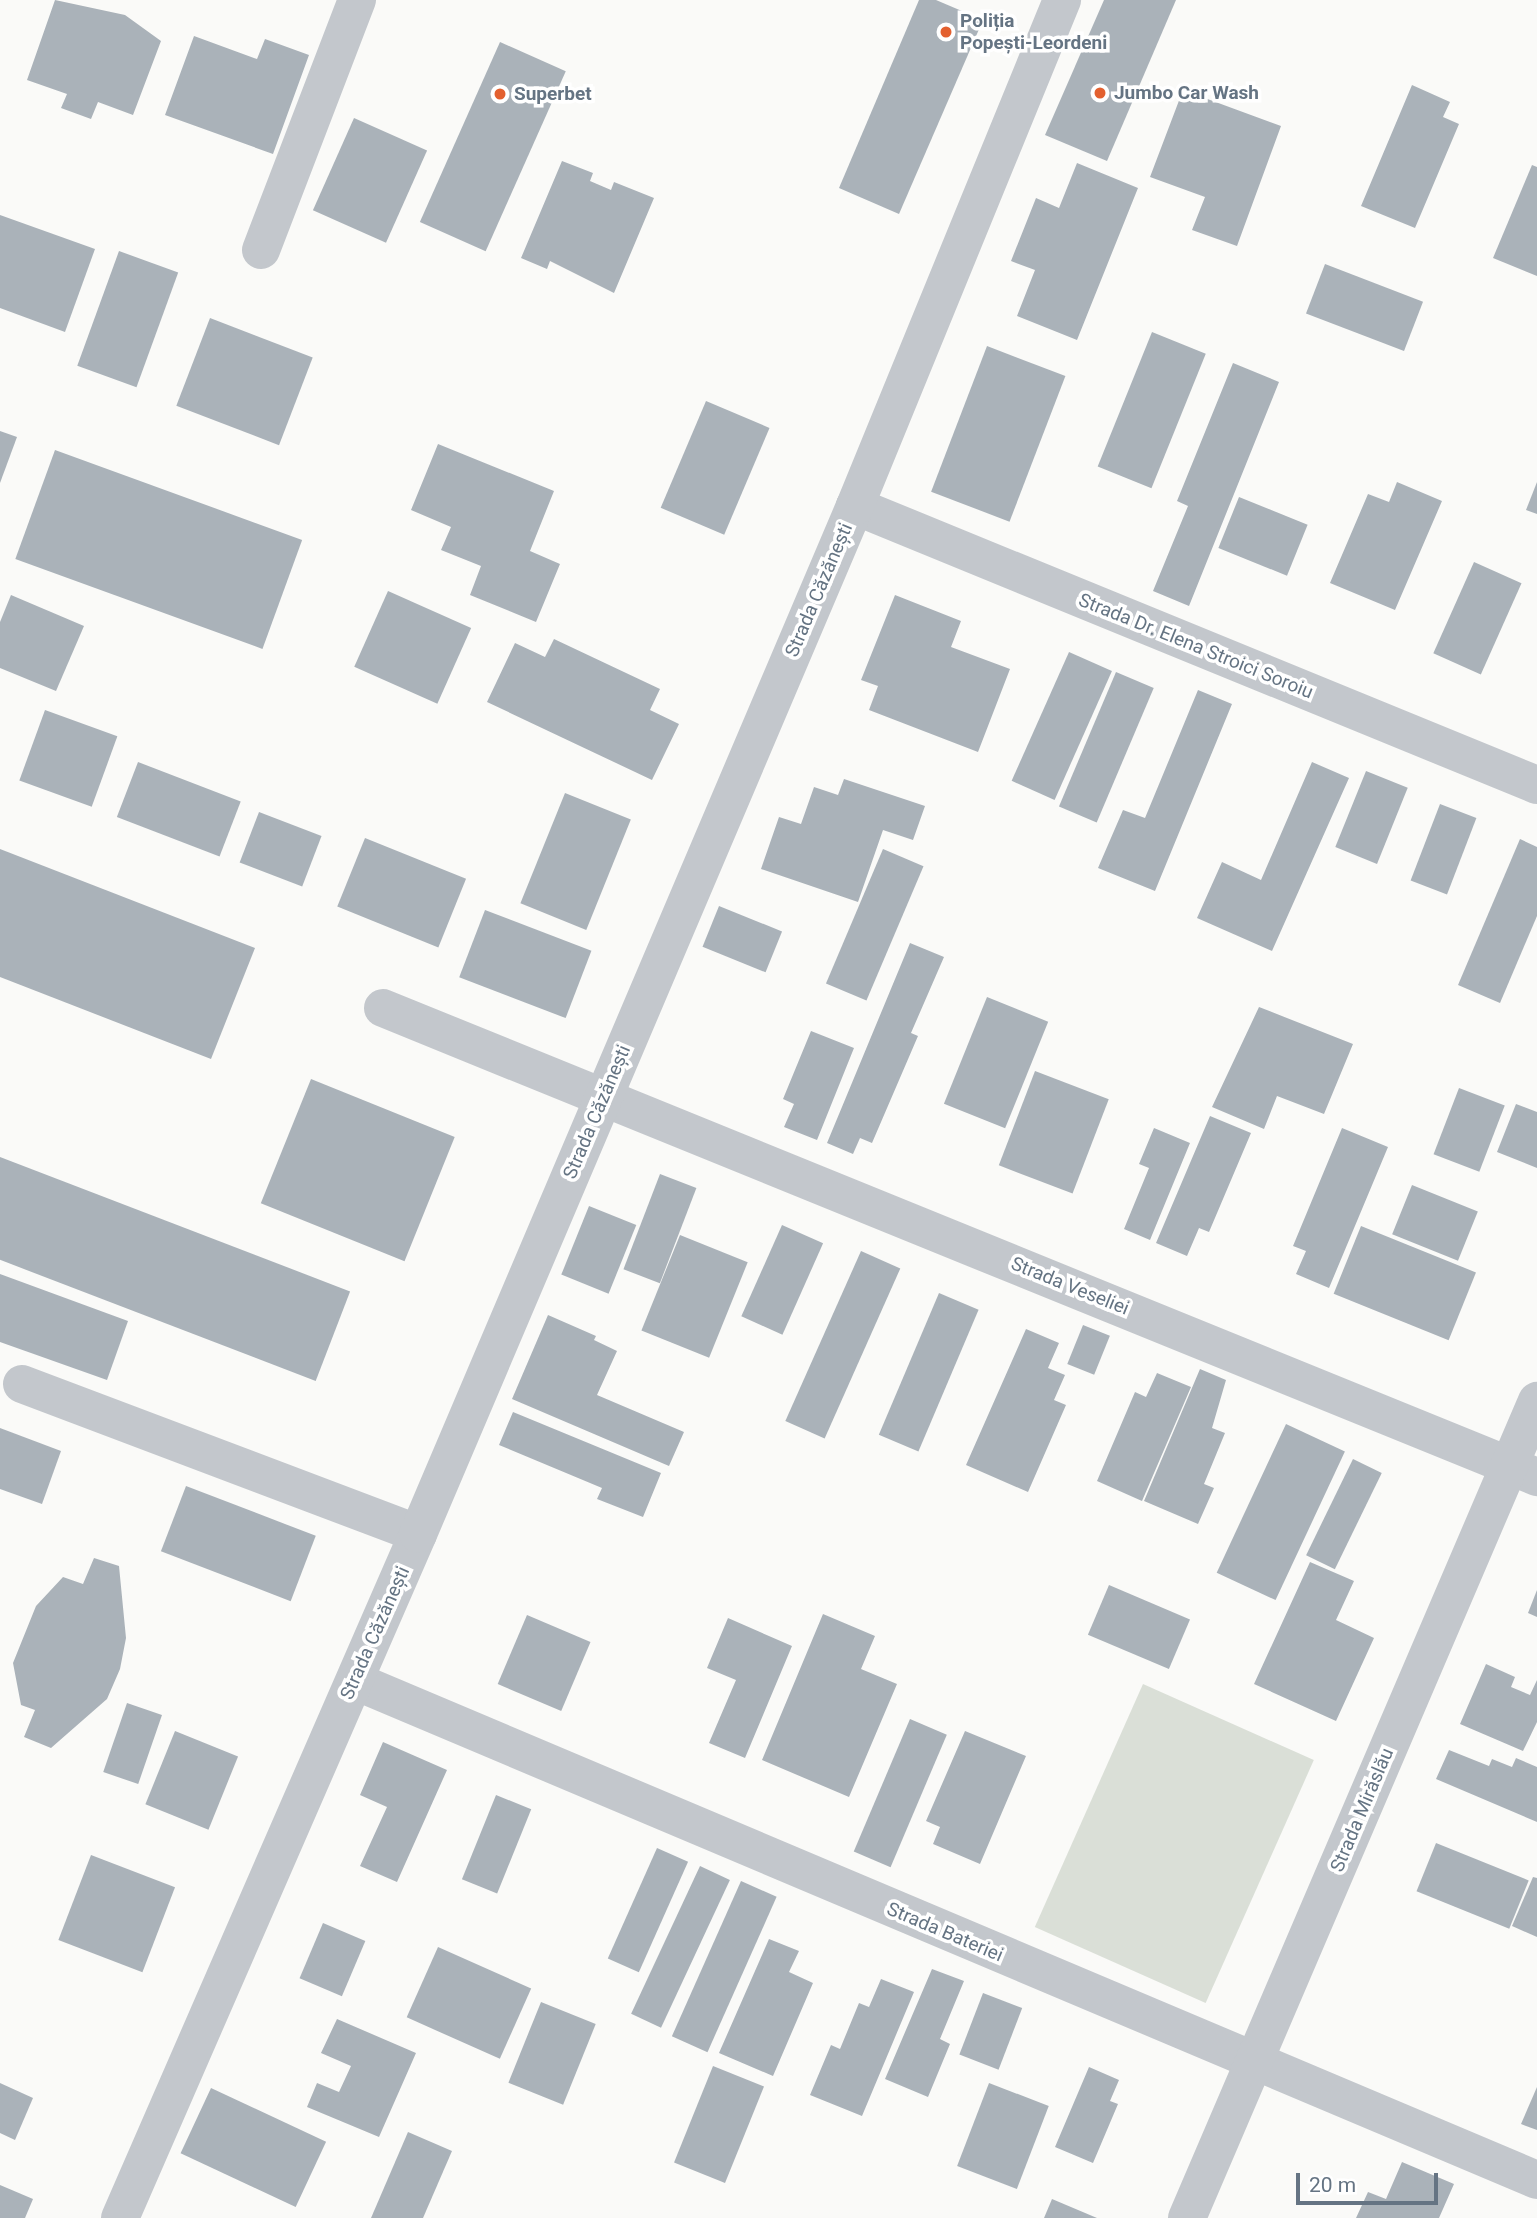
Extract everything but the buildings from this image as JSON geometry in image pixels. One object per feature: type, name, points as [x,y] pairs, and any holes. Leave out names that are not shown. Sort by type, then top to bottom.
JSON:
[{"type":"street","points":[[261,250],[357,0]]},
{"type":"street","name":"Strada Căzănești","points":[[120,2218],[355,1681],[604,1097],[855,506],[1062,0]]},
{"type":"street","name":"Strada Dr. Elena Stroici Soroiu","points":[[855,506],[1537,785]]},
{"type":"street","name":"Strada Veseliei","points":[[383,1008],[1524,1471]]},
{"type":"street","points":[[23,1384],[418,1534]]},
{"type":"street","name":"Strada Mirăslău","points":[[1186,2218],[1253,2062],[1524,1471],[1537,1401]]},
{"type":"street","name":"Strada Bateriei","points":[[355,1681],[1537,2180]]},
{"type":"shaded area","points":[[1143,1684],[1314,1760],[1206,2003],[1035,1927]]},
{"type":"place","name":"Poliția Popești-Leordeni","points":[[946,32]]},
{"type":"place","name":"Jumbo Car Wash","points":[[1100,93]]},
{"type":"place","name":"Superbet","points":[[500,94]]}]
